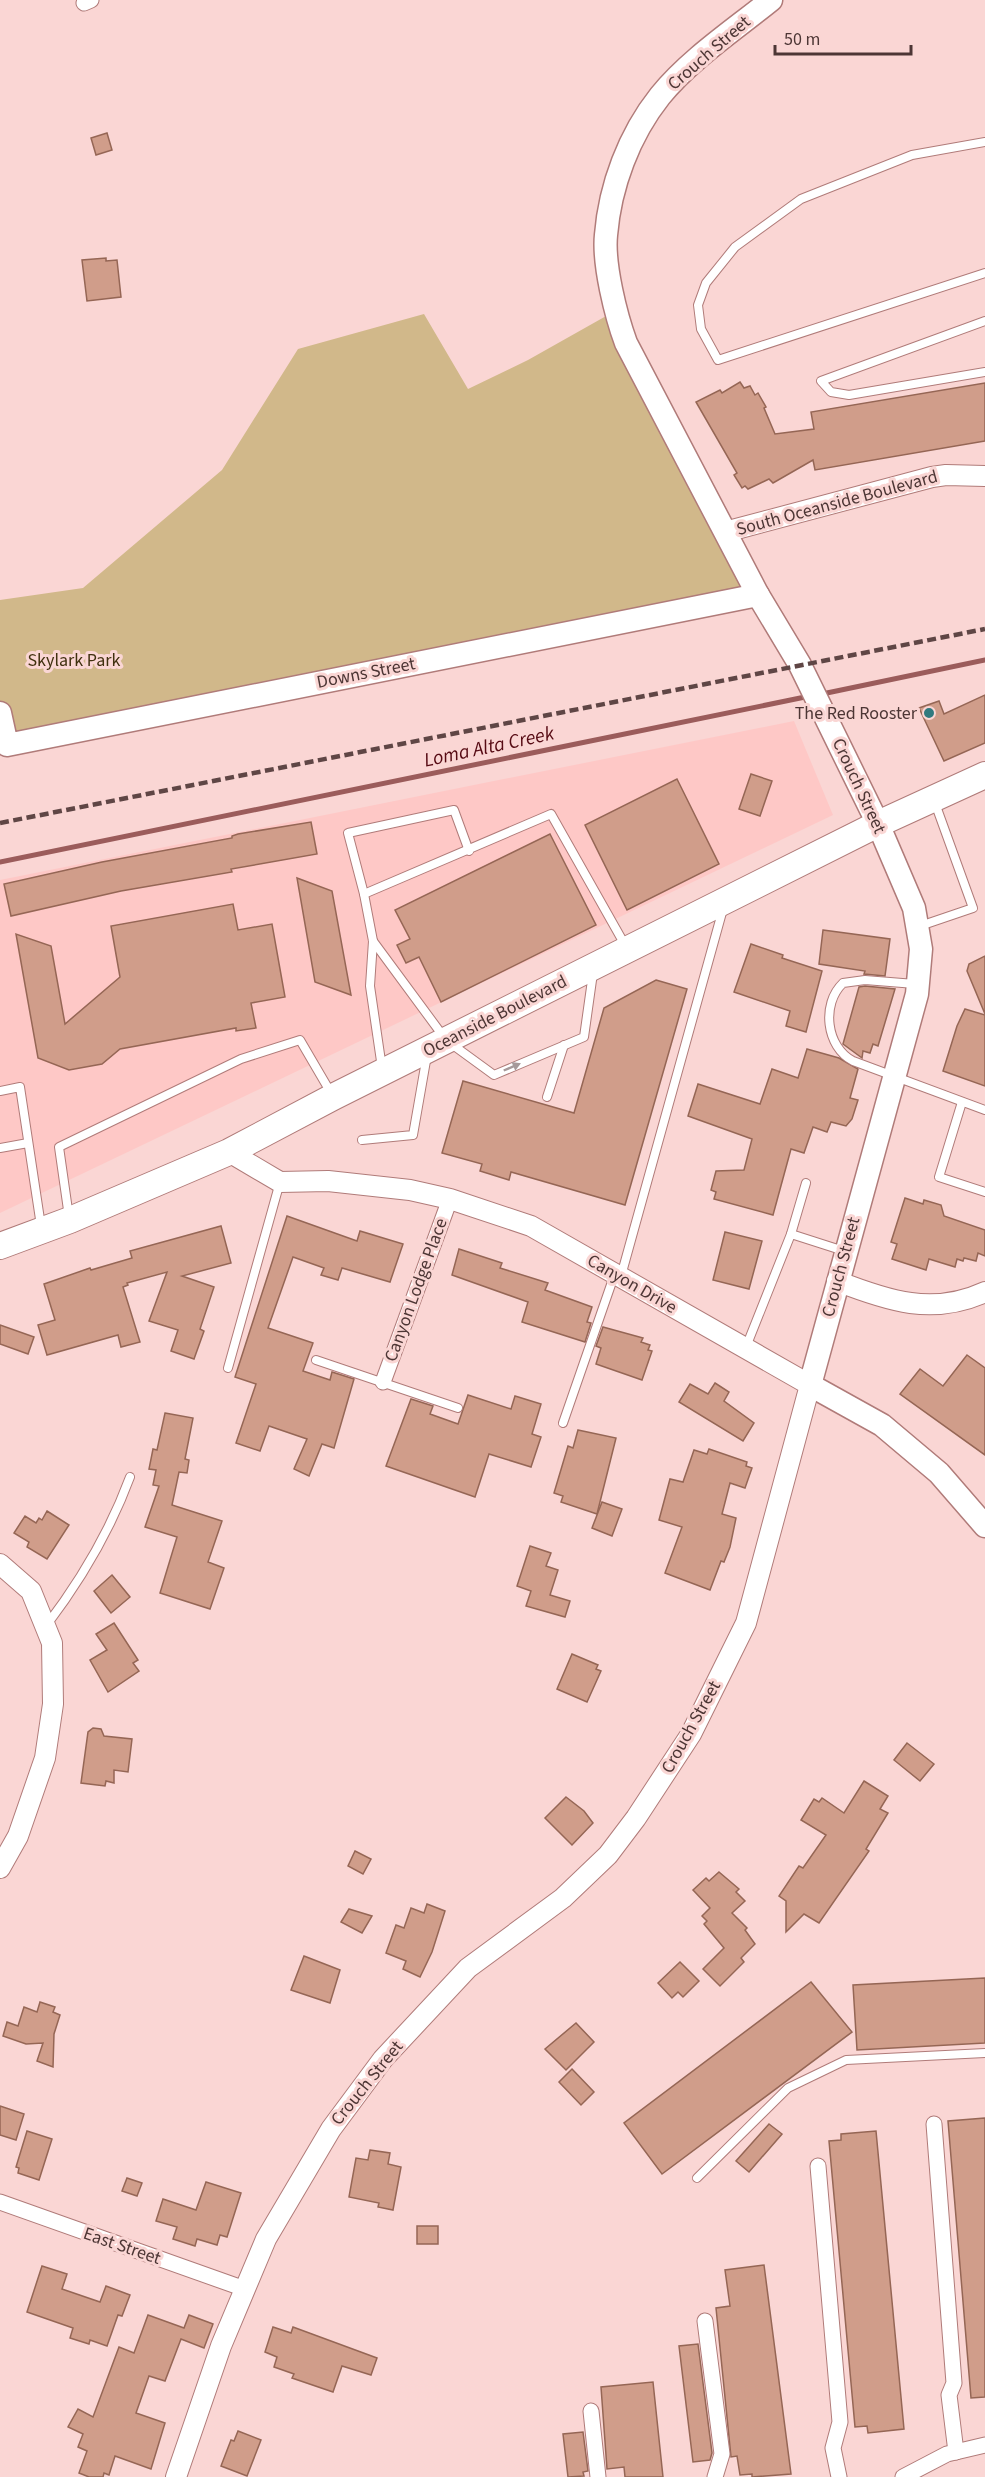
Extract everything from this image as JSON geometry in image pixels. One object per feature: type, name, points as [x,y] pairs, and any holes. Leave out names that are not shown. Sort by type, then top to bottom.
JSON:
[{"type":"main road","name":"Crouch Street","points":[[771,0],[682,73],[660,96],[629,145],[615,184],[605,237],[615,311],[626,343],[758,595],[827,718],[878,824],[914,908],[921,949],[918,984],[810,1386]]},
{"type":"main road","name":"Downs Street","points":[[0,713],[3,746],[758,595]]},
{"type":"main road","name":"Oceanside Boulevard","points":[[0,1246],[70,1220],[230,1152],[382,1072],[878,824],[985,775]]},
{"type":"main road","name":"Canyon Drive","points":[[810,1386],[882,1425],[939,1473],[985,1526]]},
{"type":"street","name":"South Oceanside Boulevard","points":[[725,532],[932,477],[985,476]]},
{"type":"street","points":[[230,1152],[280,1182]]},
{"type":"street","name":"Canyon Drive","points":[[280,1182],[328,1181],[410,1190],[450,1198],[531,1226],[810,1386]]},
{"type":"street","name":"Canyon Lodge Place","points":[[383,1382],[450,1198]]},
{"type":"street","points":[[837,1281],[882,1299],[935,1306],[968,1300],[985,1293]]},
{"type":"street","name":"Crouch Street","points":[[176,2477],[221,2346],[266,2239],[331,2129],[383,2059],[468,1968],[563,1898],[608,1854],[636,1818],[691,1734],[746,1623],[810,1386]]},
{"type":"street","points":[[0,1564],[31,1591],[52,1643],[53,1704],[45,1758],[18,1836],[0,1868]]},
{"type":"street","points":[[933,2124],[954,2383],[949,2395],[956,2452]]},
{"type":"street","points":[[818,2166],[840,2422],[832,2448],[839,2477]]},
{"type":"street","name":"East Street","points":[[0,2202],[245,2289]]},
{"type":"street","points":[[705,2320],[722,2454],[715,2477]]},
{"type":"street","points":[[591,2411],[598,2477]]},
{"type":"street","points":[[903,2477],[956,2452],[985,2445]]},
{"type":"lane","points":[[985,142],[912,155],[801,199],[735,247],[706,283],[698,305],[701,329],[718,360],[985,273]]},
{"type":"lane","points":[[985,321],[821,381],[831,392],[849,396],[985,372]]},
{"type":"lane","points":[[917,926],[973,908],[934,798]]},
{"type":"lane","points":[[382,1072],[370,986],[373,941],[364,894],[348,833],[454,810],[469,851]]},
{"type":"lane","points":[[364,894],[551,814],[628,949]]},
{"type":"lane","points":[[563,1423],[618,1276],[726,900]]},
{"type":"lane","points":[[373,941],[437,1046],[494,1075],[584,1037],[594,966]]},
{"type":"lane","points":[[918,984],[847,981],[838,987],[831,1002],[829,1023],[840,1053],[853,1061],[985,1110]]},
{"type":"lane","points":[[70,1220],[59,1147],[242,1059],[300,1040],[333,1097]]},
{"type":"lane","points":[[547,1097],[564,1045]]},
{"type":"lane","points":[[362,1140],[413,1135],[437,1046]]},
{"type":"lane","points":[[0,1091],[20,1087],[42,1231]]},
{"type":"lane","points":[[962,1102],[939,1177],[985,1191]]},
{"type":"lane","points":[[0,1148],[28,1143]]},
{"type":"lane","points":[[228,1368],[280,1182]]},
{"type":"lane","points":[[745,1349],[791,1234],[806,1184]]},
{"type":"lane","points":[[791,1234],[845,1252]]},
{"type":"lane","points":[[316,1360],[458,1408]]},
{"type":"lane","points":[[45,1627],[76,1586],[120,1506],[130,1477]]},
{"type":"lane","points":[[697,2178],[788,2088],[846,2060],[985,2053]]},
{"type":"shaded area","points":[[794,721],[833,815],[0,1213],[0,880]]},
{"type":"green space","name":"Skylark Park","points":[[615,311],[758,595],[6,746],[0,717],[0,600],[83,588],[222,470],[298,349],[424,314],[468,389],[528,360]]},
{"type":"building","points":[[107,133],[112,150],[96,155],[91,138]]},
{"type":"building","points":[[106,258],[106,261],[117,260],[121,297],[87,301],[82,260]]},
{"type":"building","points":[[740,382],[744,388],[750,386],[755,395],[758,393],[766,407],[764,408],[775,434],[814,429],[811,412],[985,383],[985,441],[815,470],[813,460],[773,483],[769,479],[748,489],[745,486],[742,488],[734,475],[737,473],[696,402],[720,390],[722,393]]},
{"type":"building","points":[[985,695],[985,743],[944,761],[919,708],[939,701],[944,714]]},
{"type":"building","points":[[751,774],[772,781],[760,816],[739,809]]},
{"type":"building","points":[[677,779],[719,864],[627,910],[585,825]]},
{"type":"building","points":[[311,822],[317,854],[231,869],[232,872],[121,891],[11,916],[4,884],[102,862],[232,838],[238,834]]},
{"type":"building","points":[[550,834],[596,925],[441,1002],[419,957],[406,963],[397,945],[410,939],[395,910]]},
{"type":"building","points":[[297,878],[332,891],[351,995],[315,982]]},
{"type":"building","points":[[233,904],[238,930],[272,924],[285,997],[251,1003],[256,1028],[236,1031],[236,1028],[120,1049],[102,1064],[69,1070],[38,1058],[16,934],[51,946],[65,1024],[120,977],[111,926]]},
{"type":"building","points":[[823,930],[890,939],[885,976],[819,964]]},
{"type":"building","points":[[751,944],[783,955],[782,958],[822,971],[806,1032],[786,1026],[790,1011],[734,992]]},
{"type":"building","points":[[985,956],[985,1014],[967,971],[969,964]]},
{"type":"building","points":[[656,980],[687,989],[625,1205],[511,1172],[509,1180],[480,1171],[482,1164],[442,1153],[463,1081],[574,1113],[604,1008]]},
{"type":"building","points":[[859,987],[895,989],[878,1046],[873,1044],[870,1053],[863,1051],[862,1058],[843,1044]]},
{"type":"building","points":[[965,1009],[985,1015],[985,1086],[943,1071],[957,1026]]},
{"type":"building","points":[[807,1049],[839,1058],[858,1069],[850,1098],[858,1100],[852,1119],[846,1126],[831,1122],[827,1132],[813,1127],[804,1153],[791,1149],[773,1215],[714,1199],[716,1192],[711,1190],[716,1171],[744,1170],[752,1139],[688,1116],[698,1084],[760,1104],[772,1069],[798,1078]]},
{"type":"building","points":[[905,1198],[923,1204],[924,1200],[941,1205],[944,1216],[985,1230],[985,1256],[978,1253],[976,1261],[957,1259],[955,1267],[929,1259],[926,1270],[892,1259],[897,1244],[891,1242]]},
{"type":"building","points":[[287,1216],[357,1241],[360,1231],[403,1244],[390,1282],[342,1268],[338,1280],[321,1275],[324,1268],[293,1257],[268,1328],[313,1343],[303,1371],[330,1380],[332,1372],[354,1379],[334,1448],[322,1444],[309,1476],[294,1469],[307,1439],[269,1426],[260,1451],[236,1443],[256,1384],[235,1377]]},
{"type":"building","points":[[221,1226],[231,1263],[182,1276],[214,1287],[200,1329],[204,1331],[194,1359],[171,1351],[178,1330],[149,1321],[167,1272],[127,1283],[128,1285],[123,1287],[140,1342],[121,1347],[118,1335],[47,1355],[38,1325],[55,1320],[44,1284],[90,1268],[91,1270],[132,1258],[130,1251]]},
{"type":"building","points":[[725,1232],[762,1241],[749,1289],[713,1280]]},
{"type":"building","points":[[459,1249],[502,1263],[500,1268],[548,1283],[545,1290],[592,1307],[587,1322],[591,1323],[585,1342],[522,1322],[528,1302],[452,1275]]},
{"type":"building","points":[[0,1325],[34,1337],[28,1354],[0,1344]]},
{"type":"building","points":[[603,1327],[643,1338],[641,1342],[650,1345],[648,1350],[652,1351],[642,1380],[596,1364],[601,1348],[596,1346]]},
{"type":"building","points":[[967,1355],[985,1368],[985,1455],[900,1394],[920,1369],[943,1386]]},
{"type":"building","points":[[715,1383],[729,1392],[724,1401],[754,1423],[743,1441],[679,1402],[690,1384],[708,1394]]},
{"type":"building","points":[[468,1395],[511,1409],[515,1396],[541,1404],[532,1434],[541,1437],[531,1467],[489,1454],[475,1497],[386,1466],[411,1399],[433,1406],[430,1414],[458,1424]]},
{"type":"building","points":[[165,1413],[193,1418],[185,1459],[189,1460],[187,1473],[179,1472],[172,1505],[222,1521],[208,1562],[224,1568],[210,1609],[160,1593],[177,1537],[145,1527],[159,1486],[153,1485],[156,1470],[149,1469],[153,1449],[157,1450]]},
{"type":"building","points":[[578,1430],[616,1438],[597,1514],[561,1502],[563,1496],[554,1493],[568,1446],[573,1448]]},
{"type":"building","points":[[709,1449],[747,1462],[746,1466],[752,1468],[745,1488],[730,1483],[722,1514],[736,1518],[730,1547],[724,1562],[721,1561],[710,1590],[665,1573],[682,1527],[659,1520],[670,1479],[683,1482],[694,1450],[707,1454]]},
{"type":"building","points":[[602,1502],[622,1509],[612,1536],[592,1528]]},
{"type":"building","points":[[47,1511],[69,1525],[47,1559],[27,1547],[29,1542],[14,1533],[25,1516],[36,1523],[39,1518],[42,1520]]},
{"type":"building","points":[[530,1546],[551,1553],[546,1566],[558,1570],[550,1595],[570,1601],[565,1617],[526,1606],[531,1591],[517,1586]]},
{"type":"building","points":[[112,1575],[130,1597],[111,1613],[94,1591]]},
{"type":"building","points":[[114,1623],[138,1660],[133,1663],[139,1671],[108,1692],[90,1660],[107,1650],[96,1634]]},
{"type":"building","points":[[572,1654],[598,1665],[596,1669],[601,1671],[587,1702],[557,1689]]},
{"type":"building","points":[[93,1728],[101,1729],[104,1736],[132,1739],[128,1772],[114,1770],[114,1783],[106,1781],[105,1786],[81,1783],[88,1732]]},
{"type":"building","points":[[907,1743],[934,1764],[920,1781],[894,1760]]},
{"type":"building","points":[[864,1781],[888,1796],[880,1809],[888,1813],[866,1849],[869,1851],[819,1923],[804,1914],[786,1932],[786,1901],[779,1896],[799,1866],[803,1868],[826,1835],[801,1820],[814,1799],[819,1802],[822,1798],[844,1813]]},
{"type":"building","points":[[566,1797],[584,1811],[593,1823],[572,1845],[545,1818]]},
{"type":"building","points":[[355,1851],[371,1859],[363,1874],[348,1866]]},
{"type":"building","points":[[719,1872],[739,1889],[736,1892],[745,1901],[732,1913],[747,1928],[745,1930],[755,1944],[741,1958],[744,1962],[720,1986],[703,1969],[724,1948],[704,1924],[707,1921],[702,1916],[710,1908],[693,1890],[706,1878],[709,1881]]},
{"type":"building","points":[[427,1904],[445,1911],[432,1952],[420,1977],[403,1969],[406,1961],[386,1953],[396,1925],[404,1928],[411,1908],[424,1913]]},
{"type":"building","points":[[349,1909],[372,1916],[362,1933],[341,1922]]},
{"type":"building","points":[[304,1956],[340,1970],[330,2003],[291,1990]]},
{"type":"building","points":[[680,1962],[699,1981],[683,1997],[678,1992],[672,1998],[658,1983]]},
{"type":"building","points":[[985,1978],[985,2043],[857,2050],[853,1985]]},
{"type":"building","points":[[811,1982],[852,2032],[662,2174],[624,2123]]},
{"type":"building","points":[[40,2002],[55,2007],[53,2012],[60,2015],[54,2034],[53,2067],[37,2061],[43,2043],[26,2044],[3,2036],[7,2022],[18,2026],[24,2007],[37,2012]]},
{"type":"building","points":[[576,2023],[594,2042],[566,2070],[545,2049]]},
{"type":"building","points":[[572,2069],[594,2092],[581,2105],[559,2082]]},
{"type":"building","points":[[0,2106],[24,2114],[16,2140],[0,2135]]},
{"type":"building","points":[[985,2118],[985,2397],[971,2398],[948,2121]]},
{"type":"building","points":[[769,2124],[782,2134],[749,2172],[736,2161]]},
{"type":"building","points":[[27,2131],[52,2139],[39,2180],[18,2173],[19,2168],[16,2167]]},
{"type":"building","points":[[876,2131],[904,2429],[868,2433],[867,2426],[855,2427],[829,2141],[841,2140],[841,2134]]},
{"type":"building","points":[[370,2150],[390,2153],[388,2164],[401,2167],[393,2210],[378,2207],[379,2203],[349,2197],[356,2158],[368,2160]]},
{"type":"building","points":[[127,2178],[142,2183],[137,2196],[122,2191]]},
{"type":"building","points":[[206,2182],[241,2193],[227,2237],[220,2235],[217,2245],[197,2239],[195,2246],[173,2239],[177,2227],[156,2221],[163,2199],[196,2210]]},
{"type":"building","points":[[417,2226],[438,2226],[438,2244],[417,2244]]},
{"type":"building","points":[[764,2265],[791,2474],[752,2477],[752,2474],[740,2475],[737,2456],[731,2457],[716,2308],[730,2306],[725,2270]]},
{"type":"building","points":[[42,2266],[67,2274],[62,2289],[100,2302],[106,2286],[130,2295],[122,2316],[118,2315],[107,2346],[90,2340],[89,2344],[70,2338],[73,2328],[27,2312]]},
{"type":"building","points":[[148,2315],[184,2328],[189,2315],[213,2324],[204,2348],[181,2339],[165,2381],[149,2376],[136,2413],[165,2423],[151,2469],[115,2456],[109,2475],[104,2473],[103,2477],[89,2477],[79,2473],[87,2451],[78,2447],[83,2434],[68,2427],[78,2409],[93,2417],[119,2347],[134,2353]]},
{"type":"building","points":[[273,2327],[291,2333],[293,2327],[377,2358],[371,2375],[342,2366],[333,2392],[292,2378],[294,2374],[274,2367],[277,2357],[265,2352]]},
{"type":"building","points":[[698,2344],[712,2453],[710,2460],[693,2462],[679,2346]]},
{"type":"building","points":[[653,2382],[663,2477],[625,2477],[624,2467],[607,2469],[601,2387]]},
{"type":"building","points":[[238,2431],[261,2440],[247,2476],[221,2466],[231,2440],[234,2441]]},
{"type":"building","points":[[583,2432],[588,2471],[583,2472],[584,2476],[568,2477],[563,2434]]},
{"type":"waterway","name":"Loma Alta Creek","points":[[822,694],[985,660]]},
{"type":"waterway","name":"Loma Alta Creek","points":[[0,862],[810,696]]},
{"type":"railway","points":[[0,823],[985,629]]},
{"type":"place","name":"The Red Rooster","points":[[929,713]]}]
